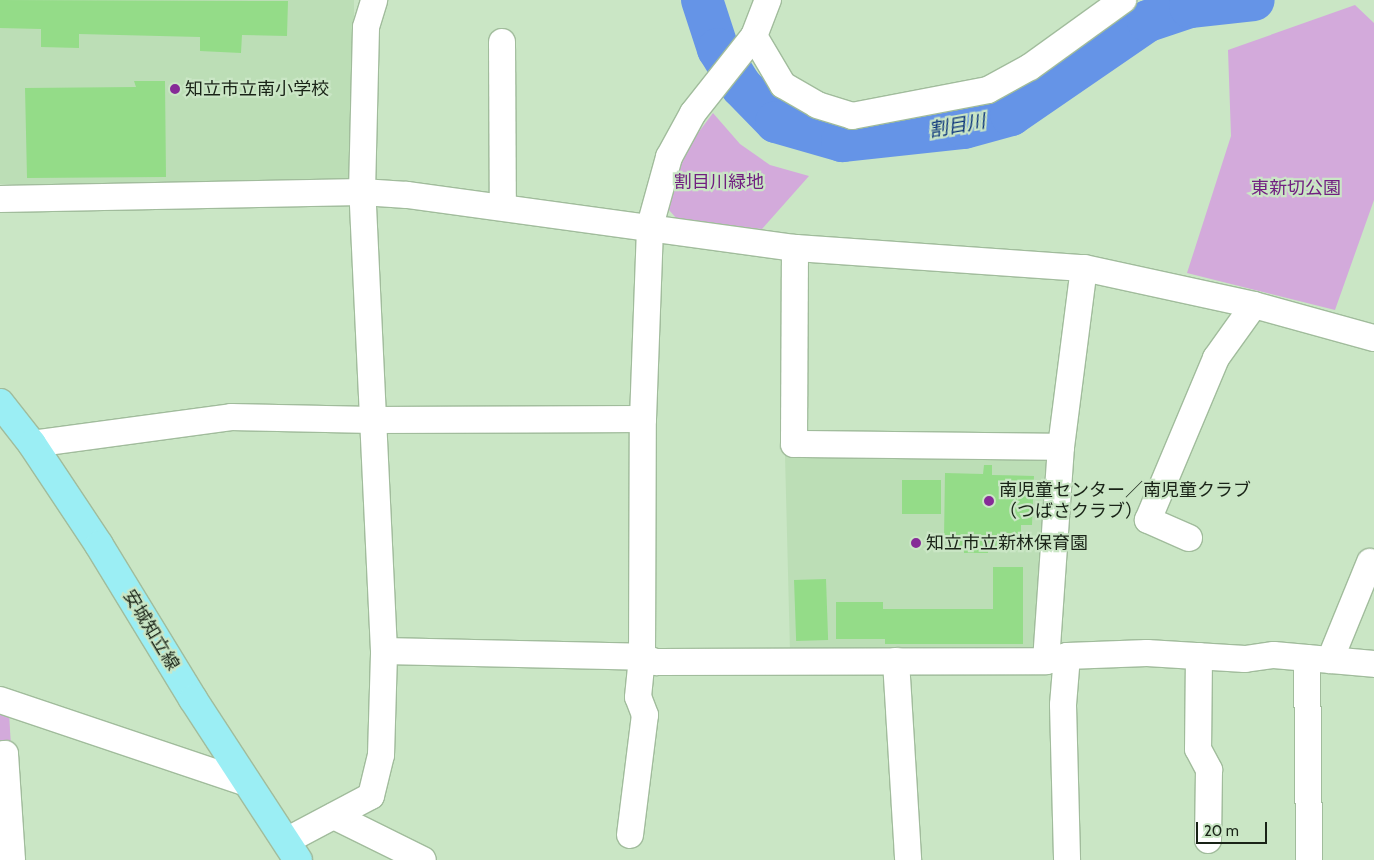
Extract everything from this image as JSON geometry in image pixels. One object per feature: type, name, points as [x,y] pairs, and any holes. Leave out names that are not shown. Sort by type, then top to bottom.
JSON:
[{"type":"main road","name":"安城知立線","points":[[0,403],[32,444],[247,783],[292,850]]},
{"type":"street","points":[[292,850],[334,816],[371,796],[377,779],[384,651],[362,192],[366,27],[374,0]]},
{"type":"street","points":[[630,835],[645,715],[638,697],[642,657],[643,419],[650,226],[669,157],[693,113],[750,42],[768,0]]},
{"type":"street","points":[[750,42],[783,85],[818,105],[852,116],[988,90],[1030,66],[1123,0]]},
{"type":"street","points":[[502,42],[503,206]]},
{"type":"street","points":[[0,199],[362,192],[503,206],[795,248],[1084,268],[1254,306],[1374,338]]},
{"type":"street","points":[[795,248],[794,444],[1061,447]]},
{"type":"street","points":[[1068,860],[1063,706],[1056,659],[1061,447],[1084,268]]},
{"type":"street","points":[[1188,538],[1148,520],[1216,358],[1254,306]]},
{"type":"street","points":[[32,444],[230,416],[373,420],[643,419]]},
{"type":"street","points":[[1309,860],[1319,659],[1370,562]]},
{"type":"street","points":[[384,651],[642,657],[656,662],[1056,659],[1147,653],[1319,659],[1374,664]]},
{"type":"street","points":[[1199,656],[1198,749],[1209,770],[1208,840]]},
{"type":"street","points":[[896,661],[908,860]]},
{"type":"street","points":[[0,700],[247,783]]},
{"type":"street","points":[[0,755],[5,754],[12,860]]},
{"type":"street","points":[[334,816],[423,860]]},
{"type":"shaded area","name":"知立市立南小学校","points":[[0,0],[354,0],[354,184],[0,184]]},
{"type":"shaded area","name":"知立市立新林保育園","points":[[785,455],[1047,458],[1040,644],[1032,651],[790,652]]},
{"type":"green space","name":"東新切公園","points":[[1355,5],[1374,23],[1374,200],[1335,310],[1187,273],[1231,136],[1228,50]]},
{"type":"green space","name":"割目川緑地","points":[[713,113],[740,144],[770,165],[809,176],[762,229],[678,220],[668,209],[680,157]]},
{"type":"green space","points":[[0,711],[9,713],[11,746],[0,746]]},
{"type":"building","points":[[0,0],[288,1],[287,36],[242,35],[241,53],[200,51],[200,37],[79,34],[79,48],[41,47],[41,29],[0,28]]},
{"type":"building","points":[[134,81],[165,81],[166,177],[27,178],[25,88],[136,87]]},
{"type":"building","name":"南児童センター／南児童クラブ （つばさクラブ）","points":[[984,465],[992,465],[992,475],[1034,476],[1032,525],[1021,525],[1021,539],[997,538],[997,546],[988,546],[988,553],[964,553],[964,547],[954,547],[954,538],[944,538],[945,473],[983,474]]},
{"type":"building","points":[[902,480],[941,480],[941,514],[902,514]]},
{"type":"building","points":[[993,567],[1023,567],[1023,644],[885,644],[885,639],[836,639],[836,602],[883,602],[883,609],[993,609]]},
{"type":"building","points":[[826,579],[828,640],[796,641],[794,580]]},
{"type":"waterway","name":"割目川","points":[[702,0],[718,49],[741,86],[776,122],[842,141],[964,128],[1011,115],[1148,21],[1190,7],[1254,0]]},
{"type":"place","name":"知立市立南小学校","points":[[175,89]]},
{"type":"place","name":"南児童センター／南児童クラブ （つばさクラブ）","points":[[989,501]]},
{"type":"place","name":"知立市立新林保育園","points":[[916,543]]}]
